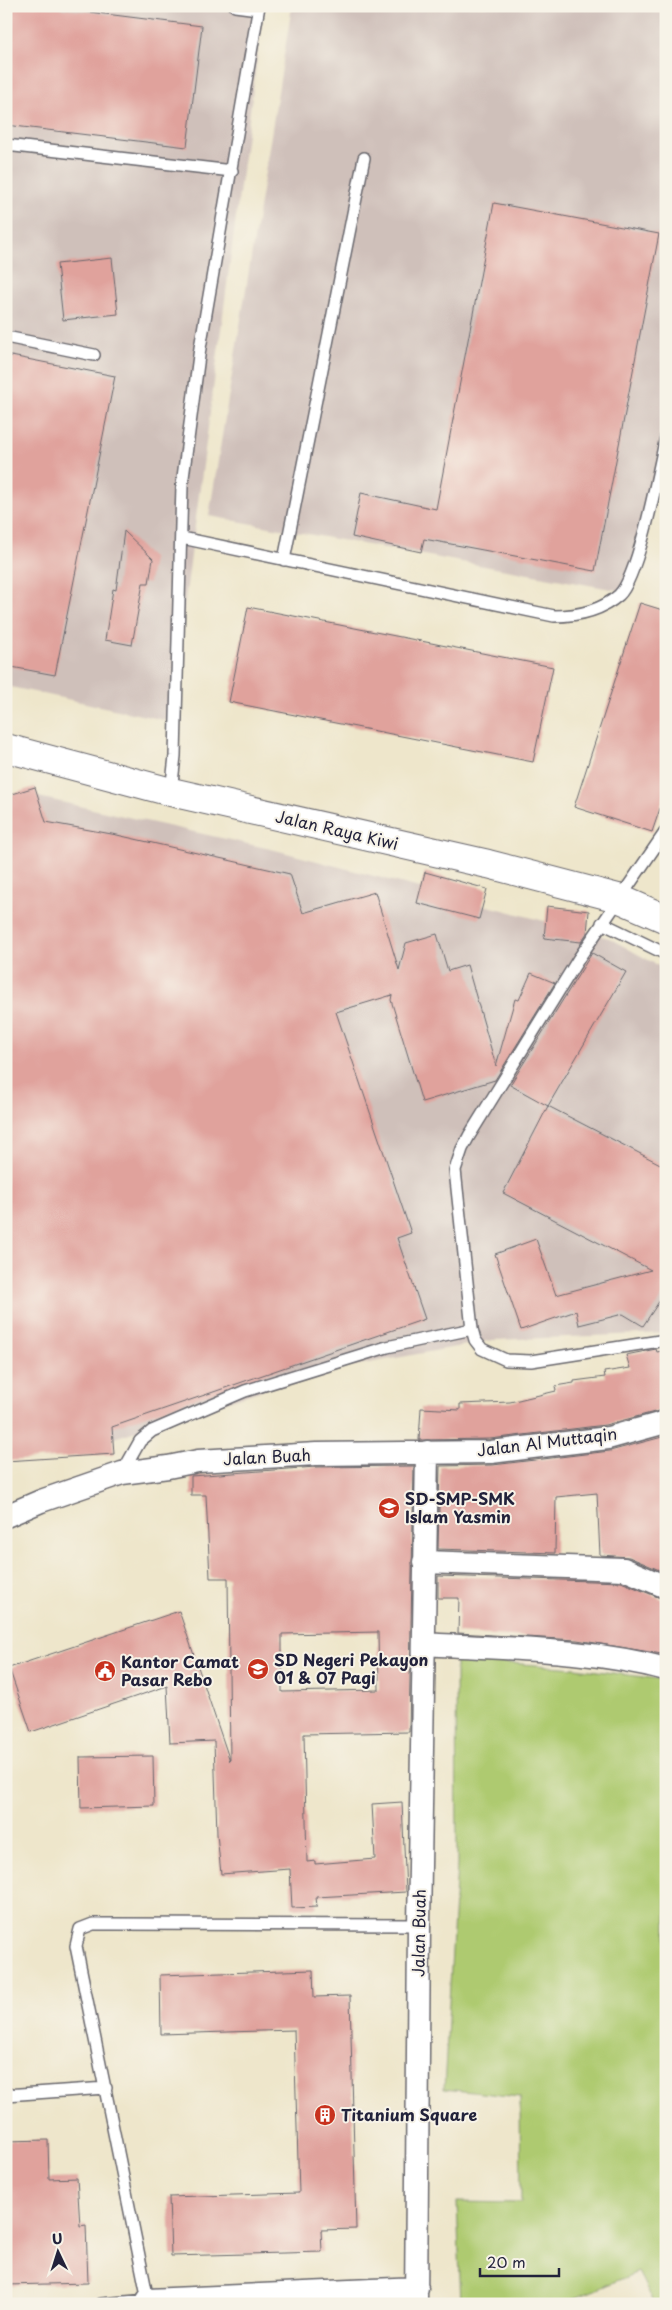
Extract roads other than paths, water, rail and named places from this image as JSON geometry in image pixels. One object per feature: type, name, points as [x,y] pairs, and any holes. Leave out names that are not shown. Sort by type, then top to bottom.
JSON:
[{"type":"street","name":"Jalan Raya Kiwi","points":[[6,748],[171,792],[488,864],[618,898],[666,919]]},
{"type":"street","name":"Jalan Al Muttaqin","points":[[427,1452],[491,1452],[608,1438],[666,1422]]},
{"type":"street","name":"Jalan Buah","points":[[6,1516],[42,1501],[122,1473],[198,1461],[316,1454],[427,1452],[419,1925],[417,2296]]},
{"type":"street","points":[[424,1562],[624,1569],[666,1587]]},
{"type":"street","points":[[424,1644],[537,1650],[610,1658],[666,1668]]},
{"type":"street","points":[[148,2300],[417,2296]]},
{"type":"lane","points":[[171,792],[175,756],[182,485],[200,348],[232,171],[258,8],[235,6]]},
{"type":"lane","points":[[6,145],[232,171]]},
{"type":"lane","points":[[284,560],[364,158]]},
{"type":"lane","points":[[6,337],[94,355]]},
{"type":"lane","points":[[182,538],[554,616],[577,616],[607,603],[628,584],[654,493],[666,437]]},
{"type":"lane","points":[[666,831],[578,958],[462,1149],[455,1170],[472,1329],[475,1340],[482,1349],[506,1360],[531,1361],[666,1340]]},
{"type":"lane","points":[[602,923],[666,954]]},
{"type":"lane","points":[[122,1473],[140,1441],[152,1431],[246,1391],[387,1347],[472,1329]]},
{"type":"lane","points":[[101,2304],[148,2300],[76,1946],[80,1929],[93,1924],[419,1925]]},
{"type":"lane","points":[[6,2095],[106,2088]]},
{"type":"place","name":"SD-SMP-SMK Islam Yasmin","points":[[389,1508]]},
{"type":"place","name":"SD Negeri Pekayon 01 & 07 Pagi","points":[[258,1669]]},
{"type":"place","name":"Kantor Camat Pasar Rebo","points":[[105,1671]]},
{"type":"place","name":"Titanium Square","points":[[325,2115]]}]
